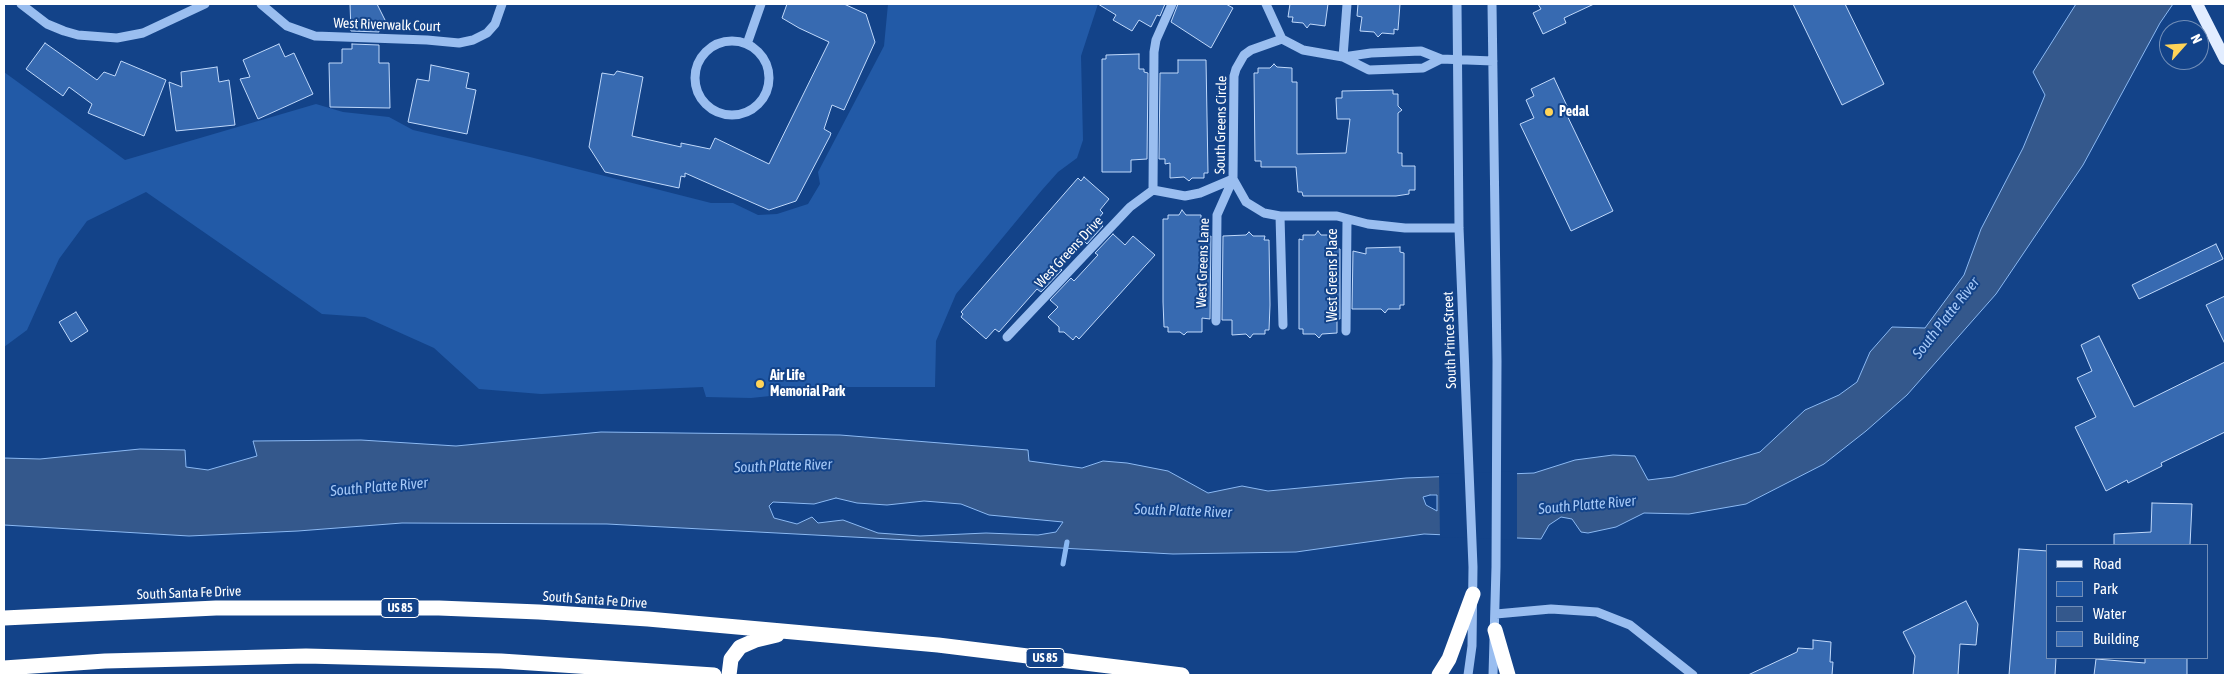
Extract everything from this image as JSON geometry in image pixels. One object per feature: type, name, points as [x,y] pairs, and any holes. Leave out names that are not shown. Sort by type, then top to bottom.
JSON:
[{"type":"highway","points":[[1439,675],[1449,659],[1473,594]]},
{"type":"highway","name":"South Santa Fe Drive","points":[[4,618],[216,608],[439,608],[648,619],[796,632],[938,645],[1182,675]]},
{"type":"highway","points":[[1495,630],[1508,675]]},
{"type":"highway","points":[[729,675],[731,659],[740,647],[756,640],[796,632]]},
{"type":"highway","points":[[4,668],[105,661],[306,656],[501,661],[714,675]]},
{"type":"main road","points":[[2197,5],[2225,59]]},
{"type":"street","points":[[21,4],[47,24],[64,31],[78,35],[117,38],[143,33],[205,4]]},
{"type":"street","name":"West Riverwalk Court","points":[[261,4],[287,26],[315,36],[459,43],[474,40],[487,33],[495,24],[502,4]]},
{"type":"street","points":[[747,44],[761,4]]},
{"type":"street","points":[[1172,4],[1156,40],[1154,52],[1154,190],[1185,196],[1200,193],[1234,179]]},
{"type":"street","points":[[1266,4],[1282,39],[1303,50],[1343,57],[1369,70],[1423,68],[1441,59]]},
{"type":"street","points":[[1343,57],[1347,4]]},
{"type":"street","name":"South Prince Street","points":[[1457,4],[1459,228],[1473,567],[1472,646],[1468,675]]},
{"type":"street","points":[[1492,4],[1497,422],[1496,614],[1493,675]]},
{"type":"street","name":"South Greens Circle","points":[[1282,39],[1251,50],[1244,55],[1236,69],[1234,179],[1246,202],[1254,209],[1280,216],[1337,216],[1368,224],[1405,228],[1459,228]]},
{"type":"street","points":[[733,41],[747,44],[758,52],[766,65],[769,79],[766,93],[758,105],[746,113],[732,115],[718,112],[705,104],[698,92],[695,78],[698,64],[706,52],[718,44],[733,41]]},
{"type":"street","points":[[1343,57],[1371,53],[1421,52],[1441,59],[1493,61]]},
{"type":"street","name":"West Greens Lane","points":[[1216,321],[1217,215],[1234,179]]},
{"type":"street","name":"West Greens Drive","points":[[1008,338],[1130,208],[1154,190]]},
{"type":"street","points":[[1280,216],[1283,325]]},
{"type":"street","name":"West Greens Place","points":[[1346,331],[1347,219]]},
{"type":"street","points":[[1496,614],[1551,609],[1597,612],[1630,625],[1693,675]]},
{"type":"green space","points":[[888,4],[1098,4],[1081,56],[1083,140],[1077,158],[1058,172],[956,294],[936,341],[935,387],[809,387],[808,392],[751,398],[706,397],[703,387],[541,394],[479,389],[434,348],[365,317],[322,314],[146,192],[87,221],[59,259],[27,330],[4,347],[4,72],[125,160],[316,104],[343,112],[389,117],[413,130],[530,157],[711,203],[733,203],[758,215],[777,214],[808,204],[820,184],[818,172],[884,46]]},
{"type":"water","name":"South Platte River","points":[[2076,4],[2173,4],[2162,20],[2159,20],[2159,25],[2083,165],[1996,294],[1907,395],[1866,431],[1824,464],[1746,504],[1689,514],[1644,513],[1616,527],[1588,533],[1581,532],[1572,519],[1561,517],[1549,525],[1541,539],[1424,534],[1296,552],[1173,554],[607,524],[402,523],[298,531],[189,536],[4,525],[4,458],[40,459],[140,449],[185,450],[186,467],[208,470],[257,456],[253,441],[361,440],[456,446],[601,432],[840,435],[1028,450],[1029,461],[1082,468],[1103,461],[1127,463],[1168,471],[1208,493],[1242,486],[1268,491],[1406,478],[1534,473],[1575,460],[1613,455],[1635,456],[1648,480],[1673,477],[1760,452],[1805,410],[1839,395],[1857,382],[1870,352],[1892,327],[1925,328],[1964,275],[1981,229],[2023,148],[2045,95],[2033,72]],"holes":[[[1437,495],[1437,511],[1426,505],[1423,497]],[[836,498],[857,503],[887,505],[924,501],[961,504],[989,515],[1063,522],[1056,532],[1038,535],[986,533],[920,536],[878,533],[843,520],[818,523],[812,517],[797,524],[774,518],[769,506],[773,502],[814,504]]]},
{"type":"pier","points":[[1517,471],[1517,540],[1440,537],[1439,474]]},
{"type":"building","points":[[350,4],[377,4],[389,28],[379,28],[379,32],[351,31]]},
{"type":"building","points":[[787,4],[844,4],[866,14],[875,42],[844,110],[832,105],[824,129],[831,133],[830,136],[796,201],[769,210],[685,173],[685,177],[681,176],[679,188],[605,172],[589,147],[602,73],[614,75],[617,71],[643,77],[632,136],[681,147],[681,143],[710,149],[715,138],[769,164],[829,42],[782,18]]},
{"type":"building","points":[[1098,4],[1165,4],[1160,16],[1157,15],[1151,27],[1139,20],[1132,31],[1113,20],[1116,15]]},
{"type":"building","points":[[1178,4],[1226,4],[1233,8],[1211,48],[1171,22]]},
{"type":"building","points":[[1290,4],[1328,4],[1325,26],[1310,24],[1307,28],[1303,23],[1292,22],[1293,17],[1288,17]]},
{"type":"building","points":[[1358,4],[1400,4],[1398,30],[1394,29],[1394,34],[1382,33],[1378,37],[1374,32],[1360,31],[1362,17],[1357,16]]},
{"type":"building","points":[[1538,4],[1594,4],[1564,18],[1566,23],[1543,34],[1533,13],[1541,9]]},
{"type":"building","points":[[1793,4],[1845,4],[1884,84],[1842,105]]},
{"type":"building","points":[[45,43],[97,80],[104,72],[115,76],[121,61],[166,80],[144,136],[88,113],[92,104],[69,87],[63,96],[26,69]]},
{"type":"building","points":[[279,44],[285,57],[294,53],[313,94],[258,119],[240,79],[250,77],[243,60]]},
{"type":"building","points":[[352,44],[379,45],[379,63],[389,63],[390,108],[330,107],[329,63],[342,63],[342,49],[352,49]]},
{"type":"building","points":[[1139,54],[1139,69],[1144,69],[1144,72],[1148,73],[1147,159],[1131,160],[1131,172],[1102,172],[1102,59],[1106,59],[1106,55]]},
{"type":"building","points":[[1178,60],[1206,60],[1208,173],[1204,173],[1204,178],[1192,178],[1189,181],[1184,177],[1170,178],[1170,163],[1165,164],[1165,159],[1159,159],[1160,73],[1178,73]]},
{"type":"building","points":[[1274,64],[1277,67],[1292,68],[1292,82],[1297,82],[1297,154],[1346,153],[1350,119],[1337,119],[1336,98],[1342,98],[1342,91],[1393,90],[1393,94],[1398,94],[1398,106],[1402,110],[1398,113],[1398,153],[1402,153],[1402,166],[1415,166],[1415,190],[1409,190],[1409,194],[1396,196],[1303,196],[1302,192],[1298,192],[1296,167],[1261,167],[1261,161],[1255,161],[1254,73],[1258,73],[1258,68],[1270,68]]},
{"type":"building","points":[[431,65],[469,73],[466,88],[476,90],[467,134],[408,122],[417,79],[429,81]]},
{"type":"building","points":[[217,67],[219,82],[229,80],[235,125],[176,131],[169,82],[182,87],[181,72]]},
{"type":"building","points":[[1554,78],[1567,106],[1563,107],[1613,211],[1571,231],[1520,124],[1534,118],[1526,100],[1534,96],[1531,89]]},
{"type":"building","points":[[1084,177],[1109,199],[1100,210],[1103,213],[1097,220],[1103,226],[1087,244],[1079,236],[1054,263],[1062,270],[1041,292],[1037,289],[999,332],[995,329],[986,339],[961,317],[963,314],[961,312],[1078,178],[1081,181]]},
{"type":"building","points":[[1182,210],[1186,215],[1201,215],[1201,229],[1206,229],[1206,237],[1211,236],[1210,319],[1202,318],[1202,332],[1187,332],[1184,335],[1180,332],[1168,332],[1168,327],[1164,327],[1163,302],[1163,219],[1168,219],[1168,215],[1179,215]]},
{"type":"building","points":[[1318,231],[1321,235],[1336,235],[1336,248],[1340,249],[1340,319],[1337,319],[1337,333],[1322,334],[1319,338],[1315,334],[1303,334],[1303,329],[1299,329],[1299,239],[1303,240],[1303,235],[1315,235]]},
{"type":"building","points":[[1249,232],[1253,236],[1265,236],[1264,240],[1269,240],[1270,305],[1269,330],[1265,330],[1265,334],[1253,334],[1250,338],[1246,334],[1232,335],[1232,320],[1222,320],[1223,236],[1246,235]]},
{"type":"building","points":[[1113,234],[1125,245],[1133,236],[1155,255],[1079,339],[1076,336],[1073,340],[1064,332],[1059,332],[1059,327],[1048,317],[1058,307],[1050,300],[1071,278],[1074,281],[1098,255],[1095,253]]},
{"type":"building","points":[[2216,244],[2223,259],[2139,299],[2132,285]]},
{"type":"building","points":[[1400,247],[1400,252],[1404,253],[1404,305],[1400,305],[1400,309],[1388,309],[1385,313],[1381,309],[1352,309],[1353,251],[1366,254],[1366,248]]},
{"type":"building","points":[[2225,296],[2225,344],[2206,305]]},
{"type":"building","points":[[76,312],[88,331],[71,342],[59,322]]},
{"type":"building","points":[[2099,336],[2134,407],[2225,362],[2225,432],[2161,463],[2162,466],[2128,483],[2127,480],[2106,491],[2075,427],[2096,417],[2077,378],[2092,371],[2081,345]]},
{"type":"building","points":[[2152,503],[2192,504],[2190,544],[2114,544],[2114,534],[2151,532]]},
{"type":"building","points":[[2019,549],[2046,551],[2046,659],[2056,659],[2055,675],[2009,675]]},
{"type":"building","points":[[1966,601],[1978,624],[1976,645],[1960,644],[1958,675],[1913,675],[1915,656],[1903,632]]},
{"type":"building","points":[[1813,640],[1831,642],[1830,662],[1833,662],[1832,675],[1748,675],[1797,652],[1798,648],[1813,649]]},
{"type":"building","points":[[2096,659],[2145,663],[2145,659],[2187,659],[2187,675],[2094,675]]},
{"type":"waterway","points":[[1063,564],[1067,542]]},
{"type":"place","name":"Pedal","points":[[1549,112]]},
{"type":"place","name":"Air Life Memorial Park","points":[[760,384]]}]
